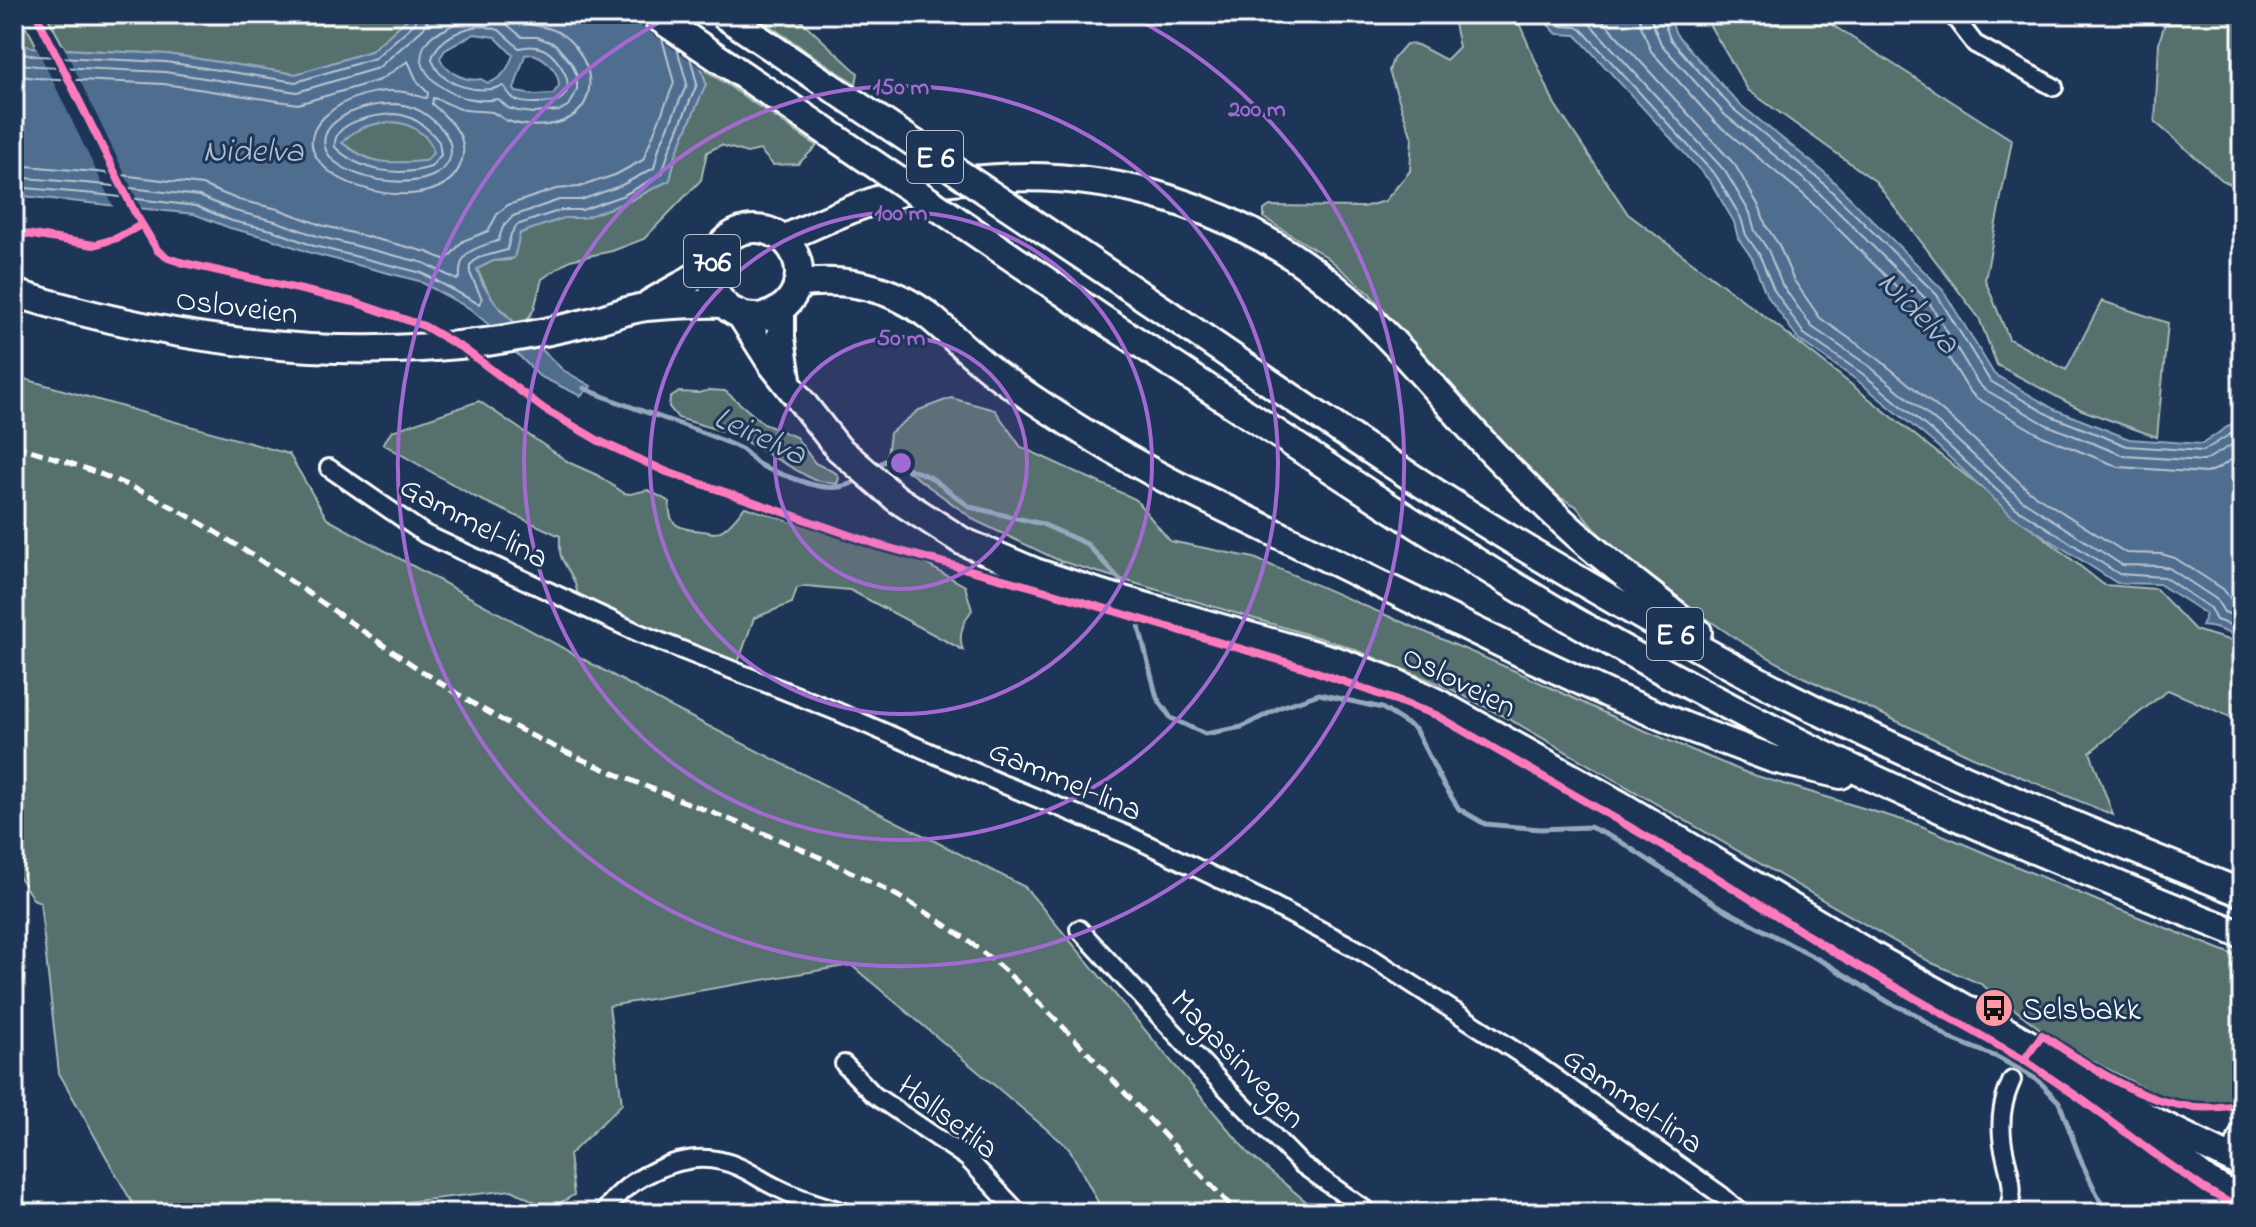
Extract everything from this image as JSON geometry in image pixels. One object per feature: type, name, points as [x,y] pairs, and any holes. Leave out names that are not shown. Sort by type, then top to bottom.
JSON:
[{"type":"highway","name":"E 6","points":[[653,14],[1110,324],[1404,517],[1602,637],[1726,705],[1899,790],[2242,935]]},
{"type":"highway","name":"E 6","points":[[722,14],[1420,482],[1511,539],[1816,710],[2016,800],[2242,893]]},
{"type":"highway","name":"E 6","points":[[783,239],[874,199],[940,183],[1002,177],[1060,177],[1114,184],[1168,198],[1245,228],[1275,244],[1343,295],[1373,323],[1497,457],[1576,534],[1753,677]]},
{"type":"highway","name":"706","points":[[746,229],[766,230],[783,239],[798,264],[797,284],[788,301],[781,308],[763,316],[732,309],[715,292],[711,281],[713,258],[726,239],[746,229]]},
{"type":"highway","name":"Osloveien","points":[[643,307],[696,276],[713,258]]},
{"type":"highway","name":"E 6","points":[[797,284],[850,282],[899,298],[928,316],[989,369],[1123,457],[1615,697],[1773,759],[1899,790]]},
{"type":"highway","points":[[14,286],[42,302]]},
{"type":"highway","name":"Osloveien","points":[[14,296],[126,323],[203,337],[305,349],[362,350],[482,342],[545,332],[643,307],[678,304],[732,309],[808,414],[838,448],[897,499],[962,541],[1035,572],[1116,598],[1337,661],[1394,682],[1440,704],[1617,803],[1871,955],[2034,1047],[2093,1088]]},
{"type":"highway","name":"Osloveien","points":[[781,308],[781,338],[788,383]]},
{"type":"highway","name":"706","points":[[2093,1088],[2237,1162]]},
{"type":"main road","points":[[2093,1088],[2208,1179],[2242,1198]]},
{"type":"main road","points":[[2237,1162],[2242,1134]]},
{"type":"street","points":[[1952,14],[1975,44],[2054,87]]},
{"type":"street","name":"Gammel-lina","points":[[329,468],[425,534],[639,633],[838,712],[1130,836],[1366,954],[1537,1065],[1721,1195],[1741,1213]]},
{"type":"street","name":"Magasinvegen","points":[[1079,929],[1223,1085],[1301,1164],[1370,1213]]},
{"type":"street","name":"Hallsetlia","points":[[844,1064],[874,1095],[967,1158],[1019,1213]]},
{"type":"street","points":[[2006,1213],[2014,1191],[2002,1138],[2001,1111],[2012,1080]]},
{"type":"street","points":[[604,1213],[609,1204],[635,1181],[678,1160],[699,1158],[721,1160],[740,1167],[775,1187],[848,1213]]},
{"type":"green space","points":[[46,14],[413,14],[371,51],[296,74],[167,54],[65,49]]},
{"type":"green space","points":[[752,14],[794,14],[858,73],[856,84]]},
{"type":"green space","points":[[1452,14],[1515,14],[1554,103],[1628,214],[1780,328],[2104,585],[2156,589],[2195,630],[2242,644],[2242,722],[2168,690],[2090,752],[2113,815],[1973,757],[1801,676],[1738,640],[1604,540],[1576,506],[1561,498],[1490,439],[1370,294],[1327,257],[1264,218],[1264,210],[1270,206],[1363,207],[1385,201],[1410,171],[1412,138],[1389,71],[1393,59],[1406,44],[1418,45],[1446,60],[1459,47]]},
{"type":"green space","points":[[1703,14],[1820,14],[2012,140],[1985,280],[2009,339],[2066,370],[2102,301],[2168,323],[2157,437],[2082,410],[1997,365],[1979,318],[1875,181],[1748,90]]},
{"type":"green space","points":[[2168,14],[2242,14],[2242,190],[2222,180],[2155,122],[2159,42]]},
{"type":"green space","points":[[14,17],[31,35],[37,48],[14,44]]},
{"type":"green space","points":[[701,67],[817,146],[798,164],[773,165],[760,150],[747,153],[721,145],[707,152],[701,180],[644,239],[612,251],[570,260],[542,279],[534,309],[526,322],[515,323],[492,300],[477,269],[493,261],[510,260],[515,254],[520,233],[564,218],[583,218],[627,202],[670,180],[676,154],[706,84]]},
{"type":"green space","points":[[394,122],[407,125],[425,136],[433,154],[426,161],[382,162],[363,156],[341,142],[365,127]]},
{"type":"green space","points":[[14,376],[289,454],[327,519],[667,705],[1025,887],[1249,1154],[1320,1213],[1104,1213],[1069,1148],[851,965],[609,1006],[622,1104],[569,1155],[574,1195],[549,1209],[512,1190],[371,1206],[369,1213],[138,1213],[59,1073],[40,902],[33,899],[14,870]]},
{"type":"green space","points":[[725,391],[764,424],[796,437],[815,463],[836,473],[839,478],[837,484],[814,480],[732,434],[678,418],[669,407],[670,398],[679,392]]},
{"type":"green space","points":[[951,398],[995,410],[1021,447],[1135,499],[1170,541],[1254,558],[1515,671],[1624,722],[1747,773],[1919,825],[2242,958],[2242,1101],[2205,1104],[2179,1101],[2153,1093],[2043,1031],[1981,984],[1932,963],[1518,724],[1449,688],[1343,645],[1060,561],[976,521],[887,456],[890,433],[919,410]]},
{"type":"green space","points":[[479,401],[570,463],[597,475],[624,493],[648,490],[670,502],[673,522],[682,528],[719,532],[745,507],[924,563],[965,586],[972,610],[962,629],[963,650],[850,590],[797,588],[792,603],[754,618],[738,663],[583,602],[562,559],[560,536],[475,497],[383,444],[392,431]]},
{"type":"water","name":"Nidelva","points":[[413,14],[686,14],[706,84],[676,154],[670,180],[627,202],[583,218],[564,218],[520,233],[514,258],[493,261],[477,269],[482,283],[500,309],[563,370],[591,386],[581,396],[539,376],[469,308],[419,281],[311,253],[194,214],[14,195],[14,44],[38,48],[167,54],[296,74],[371,51]],"holes":[[[474,34],[495,37],[513,55],[504,72],[488,83],[457,75],[440,58],[445,50]],[[525,55],[538,56],[554,70],[559,86],[553,94],[516,92],[514,89]],[[394,122],[413,128],[425,136],[433,153],[426,161],[382,162],[363,156],[342,143],[359,129]]]},
{"type":"water","name":"Nidelva","points":[[1538,14],[1668,14],[1676,34],[1738,103],[1824,172],[1943,290],[1994,374],[2054,409],[2129,439],[2202,444],[2242,417],[2242,638],[2202,626],[2206,614],[2159,584],[2117,583],[2011,515],[1935,444],[1858,381],[1799,340],[1766,294],[1752,258],[1738,238],[1734,222],[1710,181],[1576,35],[1557,34]]},
{"type":"pier","points":[[623,14],[680,14],[692,22],[706,71]]},
{"type":"pier","points":[[35,44],[63,45],[143,212],[114,208]]},
{"type":"waterway","name":"Leirelva","points":[[584,388],[720,439],[742,449],[763,466],[804,482],[837,487],[861,477]]},
{"type":"waterway","name":"Leirelva","points":[[872,468],[887,460],[930,477],[970,507],[1042,524],[1087,544],[1121,581]]},
{"type":"waterway","name":"Leirelva","points":[[1139,627],[1157,698],[1171,718],[1205,734],[1242,727],[1281,707],[1319,694],[1382,708],[1415,729],[1459,809],[1485,824],[1540,829],[1590,827],[1618,840],[1718,906],[1915,1014],[1949,1038],[1997,1057],[2038,1080],[2059,1102],[2082,1163],[2106,1213]]},
{"type":"railway","points":[[14,445],[98,473],[178,510],[256,558],[447,687],[539,739],[594,765],[819,857],[927,913],[978,948],[1025,989],[1238,1213]]},
{"type":"cycle path","points":[[36,14],[135,213],[158,251],[168,258],[354,302],[424,326],[464,349],[544,409],[599,441],[667,472],[879,545],[1306,668],[1436,715],[1711,874],[1837,954],[2024,1060],[2205,1189],[2242,1210]]},
{"type":"cycle path","points":[[14,232],[94,245],[117,238],[141,225]]},
{"type":"cycle path","points":[[2024,1060],[2042,1035],[2111,1078],[2149,1096],[2193,1107],[2242,1105]]},
{"type":"place","name":"Selsbakk","points":[[1994,1008]]}]
